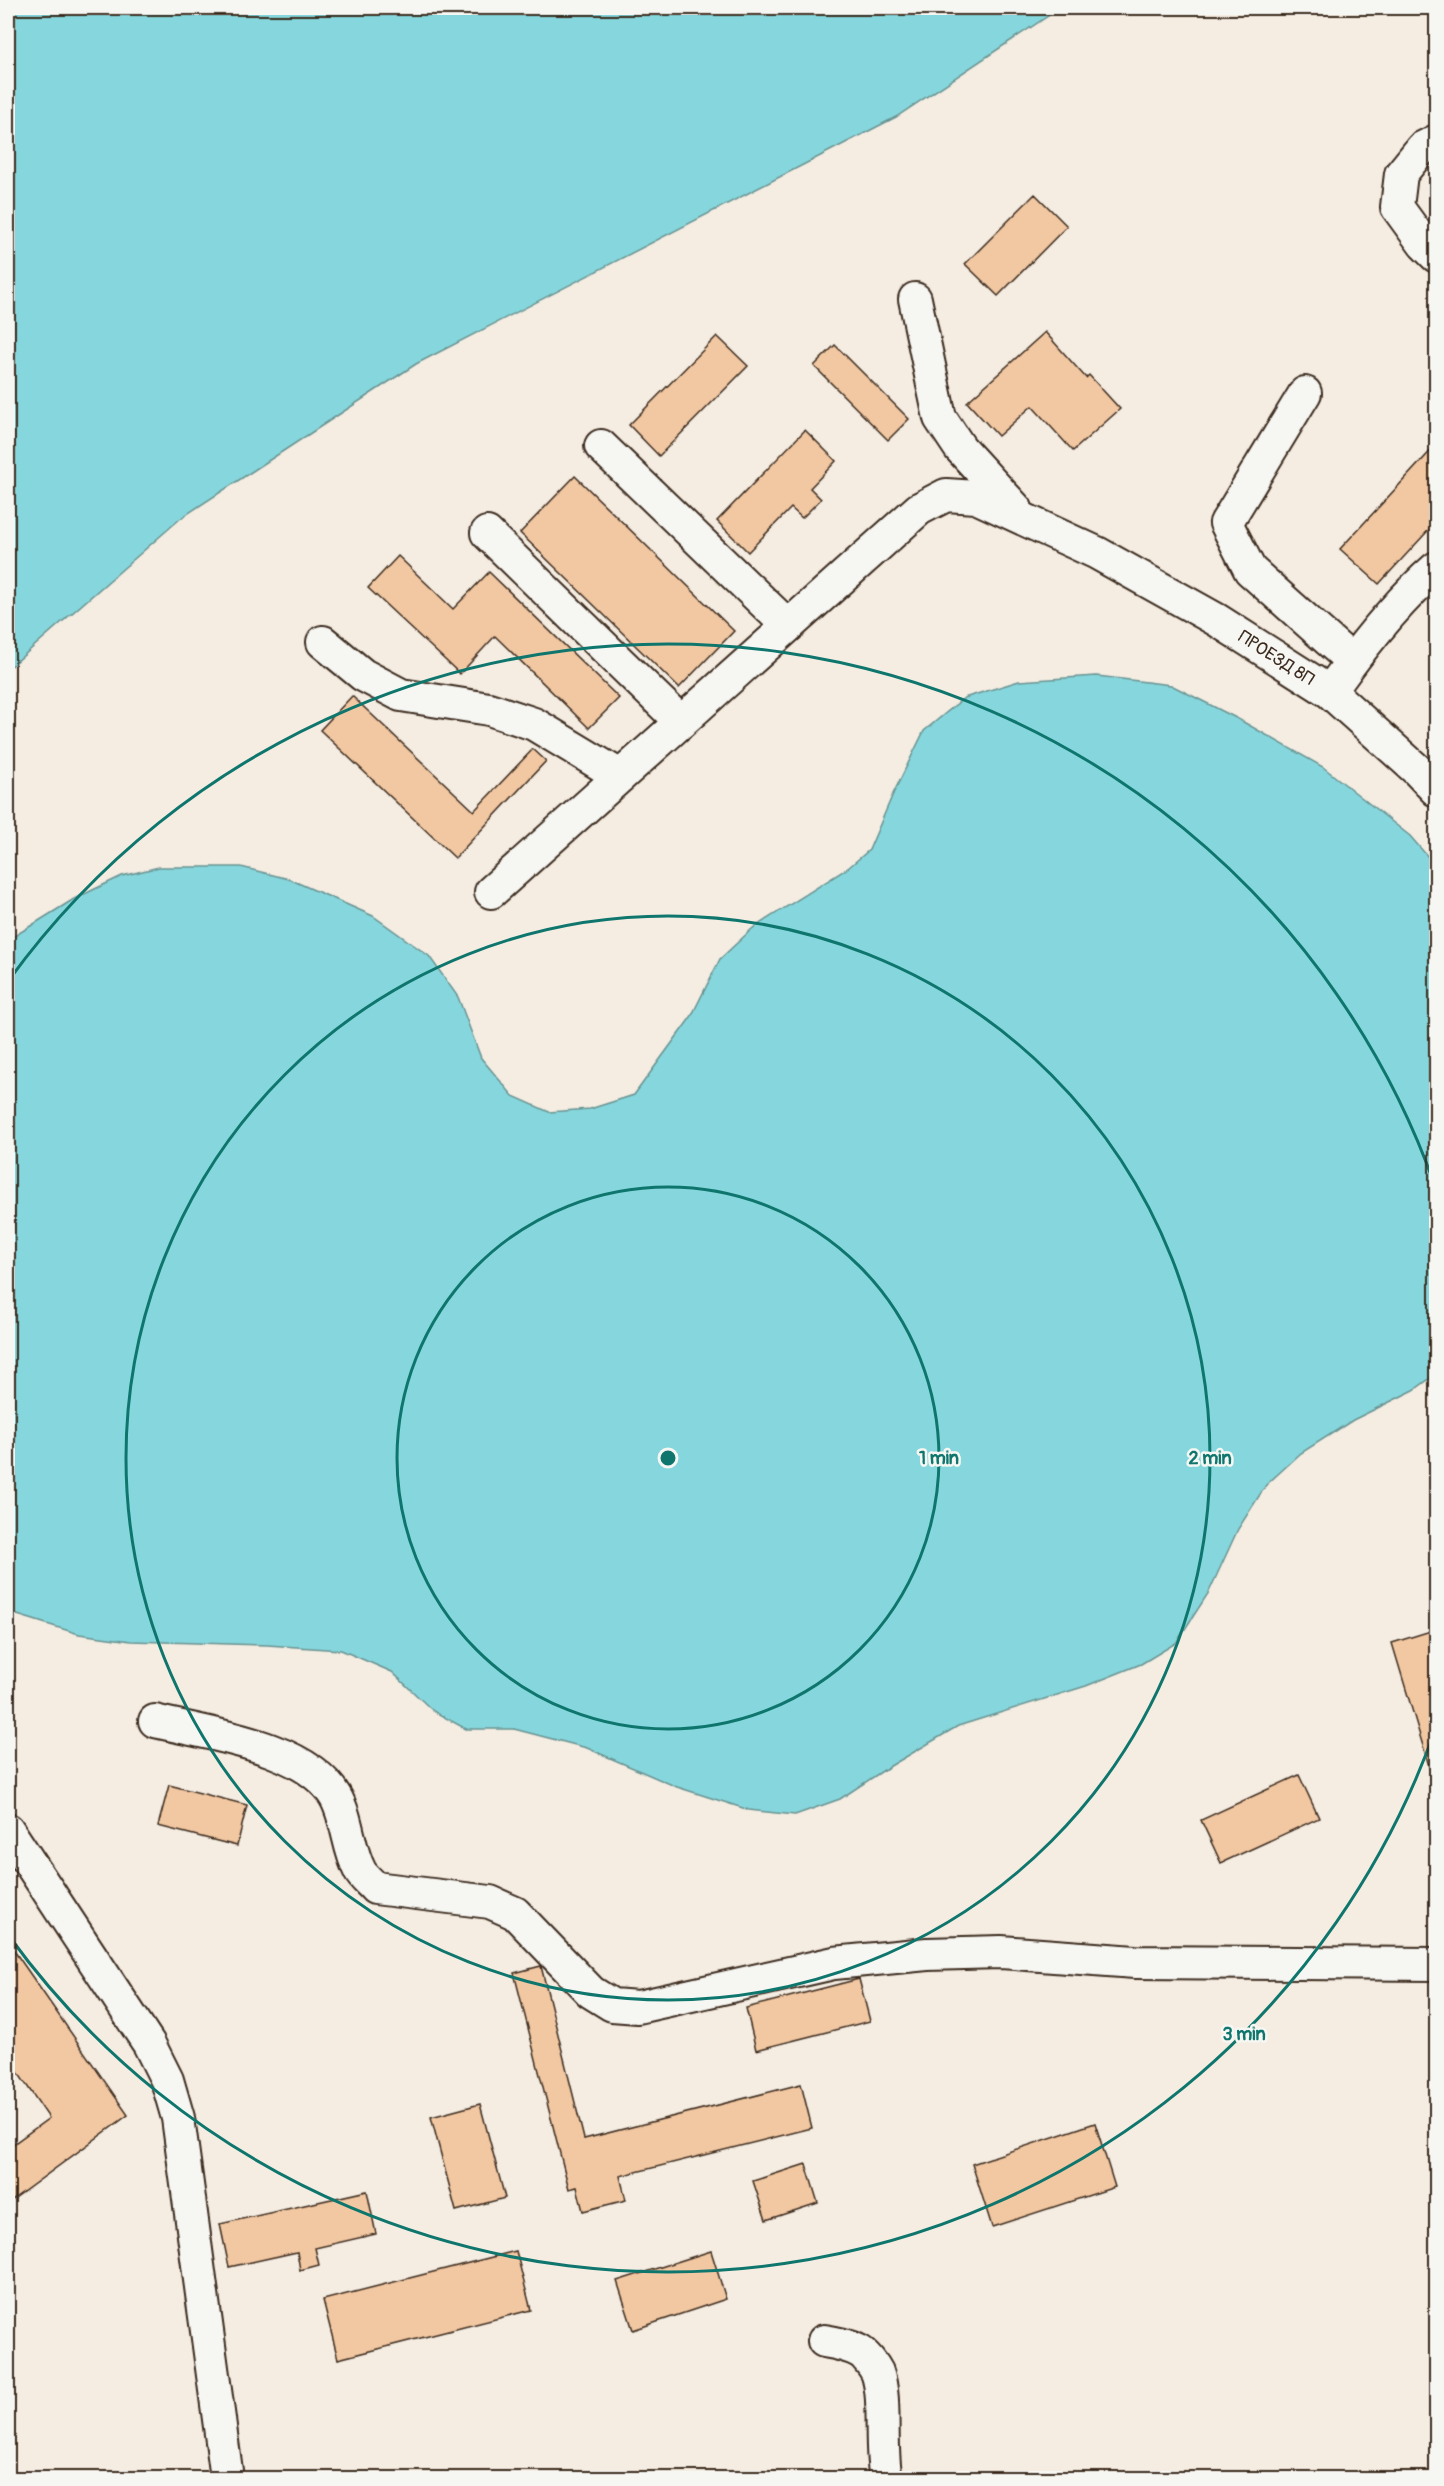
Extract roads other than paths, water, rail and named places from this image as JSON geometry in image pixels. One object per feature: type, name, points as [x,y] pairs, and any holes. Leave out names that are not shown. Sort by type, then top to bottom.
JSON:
[{"type":"street","points":[[1437,141],[1422,148],[1401,174],[1397,207],[1424,244],[1437,256]]},
{"type":"street","points":[[915,299],[940,418],[960,448],[1027,521]]},
{"type":"street","points":[[1305,393],[1226,523],[1250,570],[1352,662]]},
{"type":"street","points":[[601,447],[788,626]]},
{"type":"street","name":"ПРОЕЗД 8П","points":[[490,892],[919,509],[946,495],[976,497],[1097,553],[1217,620],[1330,692],[1416,768],[1437,790]]},
{"type":"street","points":[[487,533],[681,722]]},
{"type":"street","points":[[1330,692],[1366,641],[1421,581],[1437,568]]},
{"type":"street","points":[[323,642],[363,675],[401,695],[489,709],[534,724],[620,776]]},
{"type":"street","points":[[155,1721],[266,1748],[294,1760],[322,1781],[335,1796],[360,1871],[375,1888],[490,1902],[515,1913],[591,1992],[612,2005],[638,2007],[834,1964],[927,1954],[1001,1952],[1135,1962],[1437,1964]]},
{"type":"street","points":[[8,1830],[149,2044],[167,2080],[178,2118],[227,2478]]},
{"type":"street","points":[[824,2342],[842,2344],[862,2352],[877,2372],[881,2402],[881,2459],[886,2478]]},
{"type":"water","points":[[8,8],[1060,8],[896,117],[416,364],[181,518],[8,669]]},
{"type":"water","points":[[1097,676],[1171,685],[1238,719],[1323,767],[1410,836],[1436,866],[1436,1374],[1414,1390],[1353,1420],[1301,1453],[1266,1485],[1238,1529],[1209,1592],[1176,1643],[1141,1664],[1086,1686],[958,1726],[840,1799],[795,1815],[749,1810],[677,1787],[587,1748],[514,1729],[466,1729],[433,1711],[392,1672],[341,1650],[267,1645],[131,1641],[79,1634],[11,1613],[8,1610],[8,940],[74,899],[122,876],[159,867],[241,867],[289,879],[373,916],[429,956],[458,997],[481,1058],[513,1096],[549,1112],[590,1109],[634,1095],[691,1017],[720,959],[753,928],[848,868],[869,850],[924,731],[964,698],[1019,681]]}]
